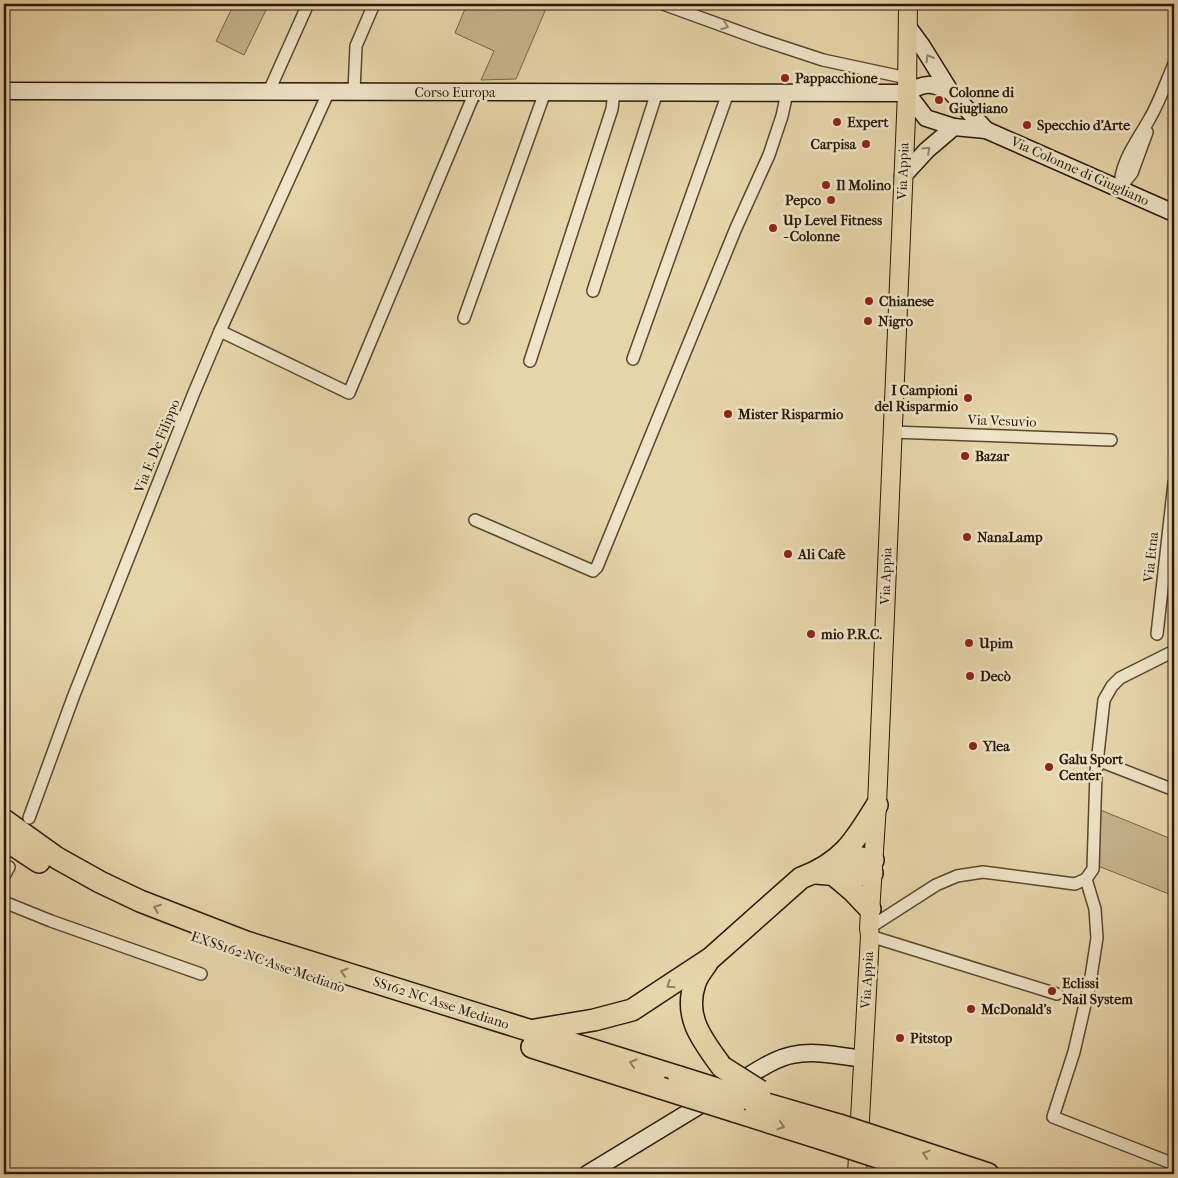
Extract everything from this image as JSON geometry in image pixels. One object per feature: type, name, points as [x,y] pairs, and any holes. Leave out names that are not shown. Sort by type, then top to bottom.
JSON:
[{"type":"highway","points":[[828,870],[850,847],[877,805]]},
{"type":"highway","name":"SS162 NC Asse Mediano","points":[[4,820],[58,858],[100,882],[140,901],[246,942],[748,1100],[837,1134],[895,1153],[930,1174]]},
{"type":"highway","name":"EXSS162 NC Asse Mediano","points":[[4,838],[54,872],[135,915],[241,955],[661,1088]]},
{"type":"highway","points":[[530,1031],[594,1020],[632,1010],[710,958],[801,878],[862,858],[873,867]]},
{"type":"highway","points":[[828,870],[853,891],[869,924]]},
{"type":"highway","points":[[710,958],[695,982],[691,1010],[693,1024],[722,1067],[748,1100]]},
{"type":"highway","name":"SS162 NC Asse Mediano","points":[[661,1088],[748,1100],[811,1117],[837,1134]]},
{"type":"highway","points":[[895,1153],[988,1174]]},
{"type":"main road","name":"Via Appia","points":[[857,1174],[869,924],[877,805],[907,85],[908,4]]},
{"type":"main road","name":"Via Colonne di Giugliano","points":[[908,27],[950,91],[986,130]]},
{"type":"main road","name":"Corso Europa","points":[[4,91],[787,93],[907,85]]},
{"type":"main road","points":[[907,85],[935,85],[950,91]]},
{"type":"main road","name":"Via Colonne di Giugliano","points":[[907,85],[926,118],[954,128],[986,130],[1174,213]]},
{"type":"main road","points":[[903,176],[927,150],[954,128]]},
{"type":"main road","points":[[586,1174],[777,1061],[792,1055],[813,1054],[863,1058]]},
{"type":"street","points":[[269,91],[308,4]]},
{"type":"street","points":[[354,91],[356,46],[374,4]]},
{"type":"street","points":[[663,4],[762,40],[907,85]]},
{"type":"street","points":[[1120,188],[1128,180],[1134,169],[1151,117],[1174,64]]},
{"type":"street","name":"Via E. De Filippo","points":[[29,818],[74,695],[220,331],[329,91]]},
{"type":"street","points":[[220,331],[349,393],[475,92]]},
{"type":"street","points":[[464,318],[545,92]]},
{"type":"street","points":[[530,361],[612,109],[614,92]]},
{"type":"street","points":[[593,291],[657,92]]},
{"type":"street","points":[[633,359],[728,92]]},
{"type":"street","points":[[475,520],[593,570],[597,567],[736,228],[769,155],[782,116],[787,93]]},
{"type":"street","name":"Via Vesuvio","points":[[892,432],[1111,440]]},
{"type":"street","name":"Via Etna","points":[[1157,634],[1174,483]]},
{"type":"street","points":[[869,924],[936,885],[957,876],[983,872],[1075,884],[1081,883],[1086,879],[1093,869],[1097,760],[1102,707],[1112,686],[1127,674],[1174,652]]},
{"type":"street","points":[[1097,760],[1174,790]]},
{"type":"street","points":[[1086,879],[1095,909],[1097,938],[1090,982],[1074,1052],[1053,1118],[1174,1164]]},
{"type":"street","points":[[4,902],[51,921],[201,974]]},
{"type":"street","points":[[869,924],[1057,994]]},
{"type":"shaded area","points":[[234,4],[269,4],[244,55],[216,41]]},
{"type":"shaded area","points":[[467,4],[548,4],[516,79],[481,80],[494,51],[455,33]]},
{"type":"shaded area","points":[[1098,809],[1174,840],[1174,896],[1098,866]]},
{"type":"place","name":"Pappacchione","points":[[785,78]]},
{"type":"place","name":"Colonne di Giugliano","points":[[939,100]]},
{"type":"place","name":"Expert","points":[[837,122]]},
{"type":"place","name":"Specchio d'Arte","points":[[1027,125]]},
{"type":"place","name":"Carpisa","points":[[866,144]]},
{"type":"place","name":"Il Molino","points":[[826,185]]},
{"type":"place","name":"Pepco","points":[[831,200]]},
{"type":"place","name":"Up Level Fitness - Colonne","points":[[773,228]]},
{"type":"place","name":"Chianese","points":[[869,301]]},
{"type":"place","name":"Nigro","points":[[868,321]]},
{"type":"place","name":"I Campioni del Risparmio","points":[[968,398]]},
{"type":"place","name":"Mister Risparmio","points":[[728,414]]},
{"type":"place","name":"Bazar","points":[[965,456]]},
{"type":"place","name":"NanaLamp","points":[[967,537]]},
{"type":"place","name":"Ali Cafè","points":[[788,554]]},
{"type":"place","name":"mio P.R.C.","points":[[811,634]]},
{"type":"place","name":"Upim","points":[[969,643]]},
{"type":"place","name":"Decò","points":[[970,676]]},
{"type":"place","name":"Ylea","points":[[973,746]]},
{"type":"place","name":"Galu Sport Center","points":[[1049,767]]},
{"type":"place","name":"Eclissi Nail System","points":[[1052,991]]},
{"type":"place","name":"McDonald's","points":[[971,1009]]},
{"type":"place","name":"Pitstop","points":[[900,1038]]}]
